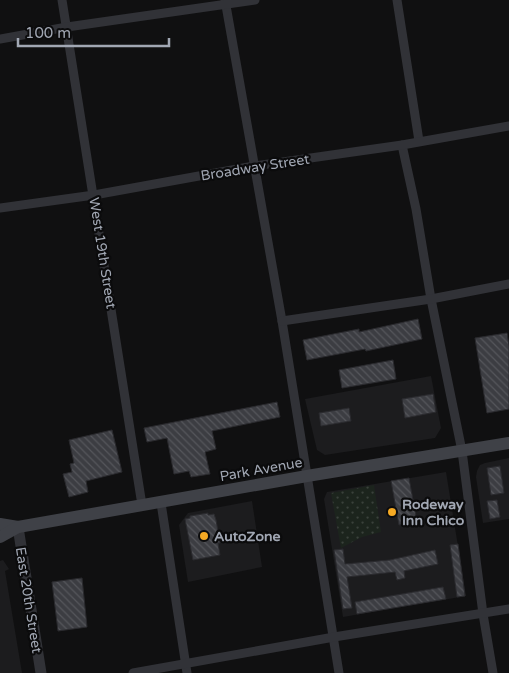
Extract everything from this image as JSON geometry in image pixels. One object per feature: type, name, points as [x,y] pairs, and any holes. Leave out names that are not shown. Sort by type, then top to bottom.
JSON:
[{"type":"main road","name":"Park Avenue","points":[[0,537],[18,527],[307,476],[509,443]]},
{"type":"main road","name":"Park Avenue","points":[[0,524],[18,527]]},
{"type":"street","name":"West 19th Street","points":[[62,0],[142,505]]},
{"type":"street","points":[[0,39],[225,2],[255,0]]},
{"type":"street","points":[[397,0],[419,141]]},
{"type":"street","points":[[225,2],[282,321],[339,673]]},
{"type":"street","name":"Broadway Street","points":[[0,208],[94,195],[254,166],[402,145],[509,126]]},
{"type":"street","points":[[402,145],[416,208],[431,299],[462,450],[483,614],[493,673]]},
{"type":"street","points":[[282,321],[431,299],[509,284]]},
{"type":"street","points":[[161,502],[187,673]]},
{"type":"street","name":"East 20th Street","points":[[18,527],[41,673]]},
{"type":"street","points":[[134,673],[334,637],[509,609]]},
{"type":"shaded area","points":[[431,376],[441,428],[435,438],[325,455],[317,450],[305,399]]},
{"type":"shaded area","points":[[509,458],[509,519],[483,523],[476,477],[477,471],[480,465]]},
{"type":"shaded area","points":[[446,472],[466,596],[343,617],[324,499],[327,492]]},
{"type":"shaded area","points":[[374,485],[381,532],[362,537],[341,548],[331,493]]},
{"type":"shaded area","points":[[252,501],[262,567],[188,582],[179,525],[188,513]]},
{"type":"shaded area","points":[[3,560],[9,569],[5,571],[22,673],[0,673],[0,561]]},
{"type":"building","points":[[418,319],[422,339],[366,351],[365,349],[307,360],[303,340],[359,329],[359,332]]},
{"type":"building","points":[[507,333],[509,346],[509,409],[487,413],[475,338]]},
{"type":"building","points":[[393,360],[396,379],[342,388],[339,370]]},
{"type":"building","points":[[433,394],[436,412],[405,418],[402,399]]},
{"type":"building","points":[[277,402],[280,417],[212,431],[216,449],[205,452],[210,474],[191,477],[189,471],[174,474],[167,438],[147,442],[144,428]]},
{"type":"building","points":[[349,408],[351,421],[321,426],[319,413]]},
{"type":"building","points":[[112,430],[122,472],[86,481],[88,492],[69,497],[63,474],[72,472],[70,464],[74,463],[69,440]]},
{"type":"building","points":[[500,466],[504,493],[491,495],[487,468]]},
{"type":"building","points":[[409,478],[417,522],[399,525],[391,481]]},
{"type":"building","points":[[497,500],[500,517],[490,519],[487,501]]},
{"type":"building","points":[[208,513],[208,515],[214,514],[216,520],[220,555],[193,560],[185,519],[190,518],[190,516]]},
{"type":"building","points":[[458,544],[465,596],[457,597],[450,545]]},
{"type":"building","points":[[343,549],[345,564],[390,560],[435,550],[438,564],[404,571],[405,578],[397,580],[395,572],[347,577],[352,608],[343,609],[334,550]]},
{"type":"building","points":[[82,578],[87,627],[58,631],[52,582]]},
{"type":"building","points":[[443,587],[446,599],[357,614],[355,602]]},
{"type":"place","name":"Rodeway Inn Chico","points":[[392,512]]},
{"type":"place","name":"AutoZone","points":[[204,536]]}]
